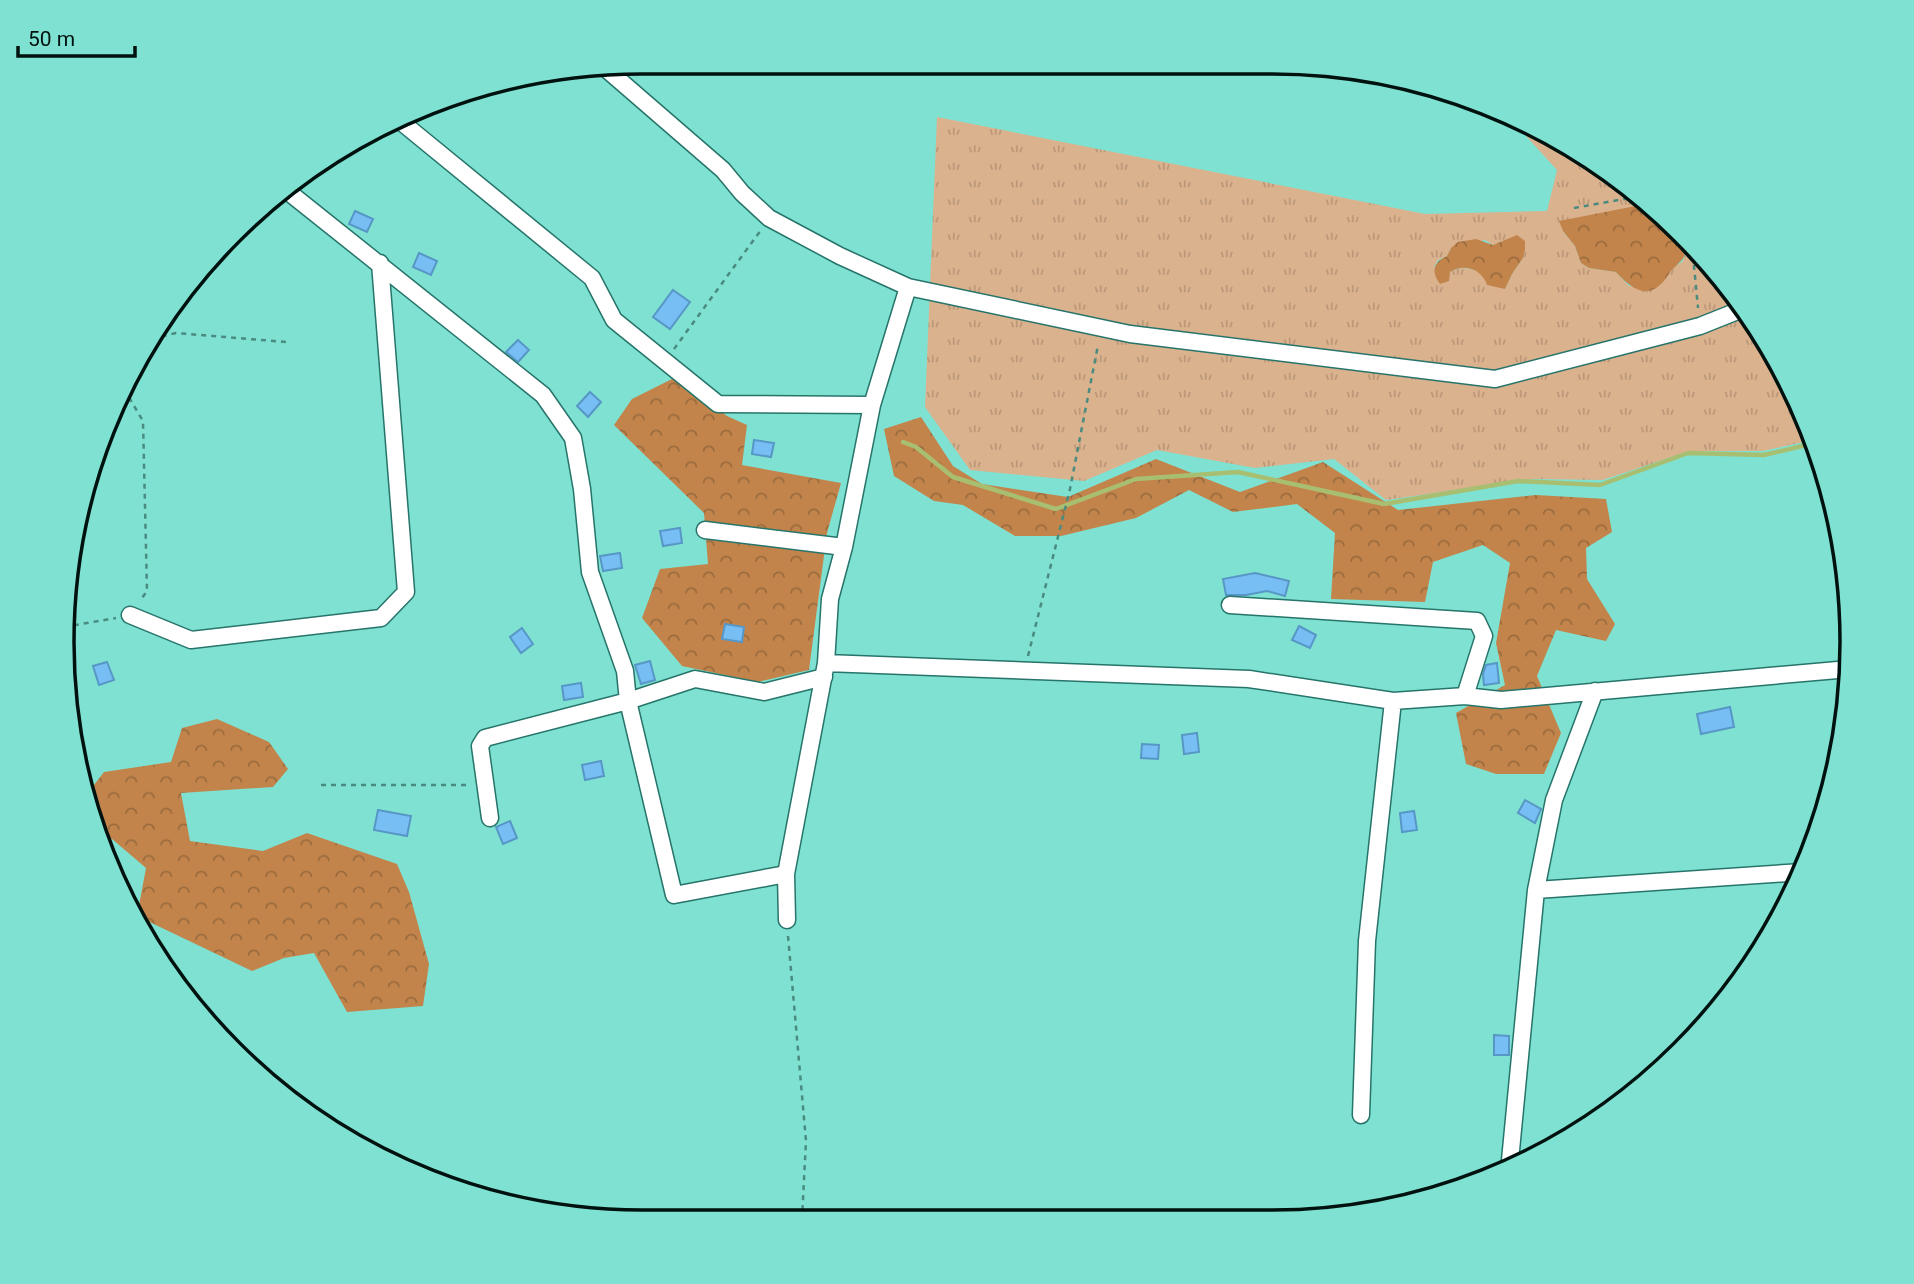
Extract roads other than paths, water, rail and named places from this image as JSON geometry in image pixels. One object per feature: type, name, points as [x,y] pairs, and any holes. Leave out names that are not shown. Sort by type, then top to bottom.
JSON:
[{"type":"street","points":[[612,75],[723,170],[742,193],[769,218],[840,256],[908,287],[1130,334],[1495,379],[1700,326],[1735,312]]},
{"type":"street","points":[[406,125],[592,278],[614,320],[718,404],[872,405]]},
{"type":"street","points":[[292,194],[543,395],[573,438],[582,489],[590,572],[625,671],[628,701],[674,895],[786,874]]},
{"type":"street","points":[[130,615],[191,640],[381,618],[406,592],[380,263]]},
{"type":"street","points":[[787,920],[786,874],[825,670],[830,599],[844,547],[872,405],[908,287]]},
{"type":"street","points":[[705,530],[844,547]]},
{"type":"street","points":[[1230,605],[1477,621],[1484,636],[1465,696]]},
{"type":"street","points":[[490,818],[480,746],[485,738],[628,701],[695,679],[764,692],[825,670],[1024,670],[1249,679],[1393,701],[1465,696],[1501,699],[1839,670]]},
{"type":"street","points":[[1509,1158],[1536,890],[1554,800],[1595,691]]},
{"type":"street","points":[[1361,1115],[1367,941],[1393,701]]},
{"type":"street","points":[[1536,890],[1791,873]]},
{"type":"waterway","points":[[903,442],[916,447],[953,477],[1056,509],[1136,479],[1238,472],[1384,504],[1518,481],[1600,485],[1688,453],[1764,455],[1805,445]]}]
